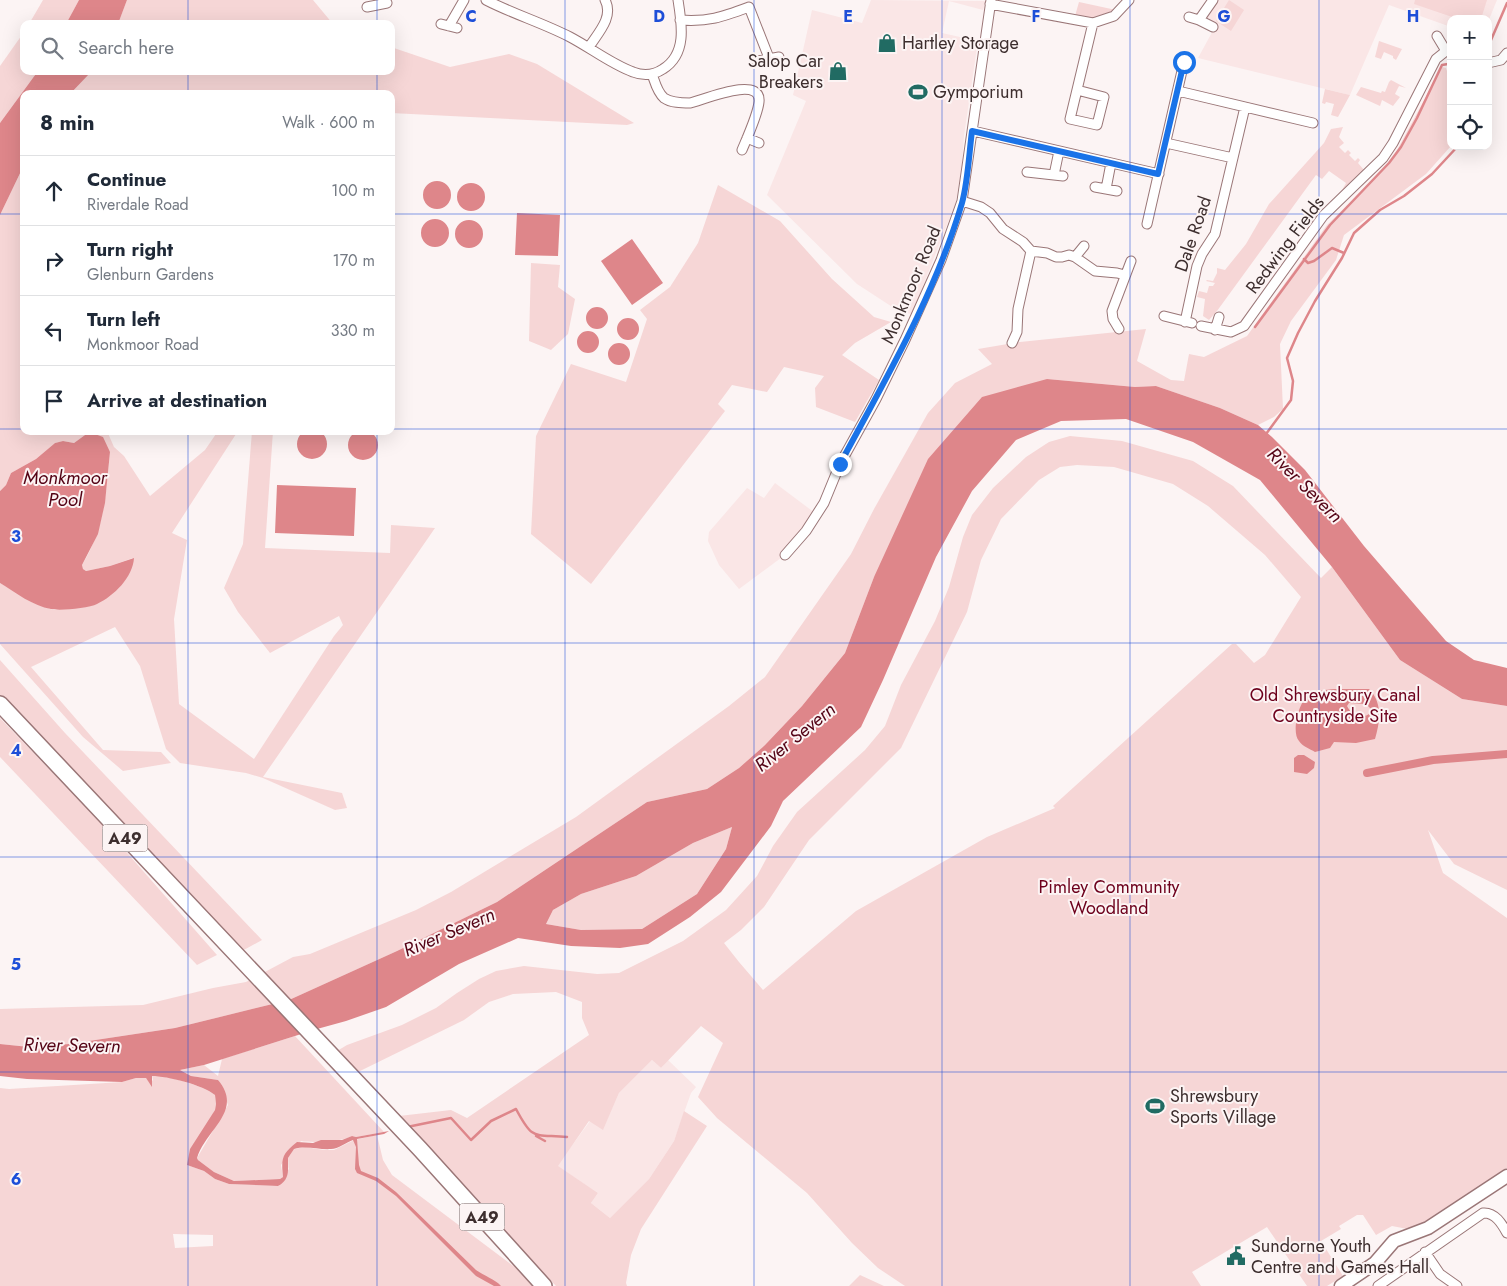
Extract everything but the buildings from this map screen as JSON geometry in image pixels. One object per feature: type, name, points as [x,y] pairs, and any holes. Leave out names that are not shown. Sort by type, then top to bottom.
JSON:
[{"type":"highway","name":"A49","points":[[0,704],[420,1149],[544,1286]]},
{"type":"main road","points":[[1346,1285],[1375,1263],[1394,1240],[1428,1228],[1507,1176]]},
{"type":"street","points":[[449,26],[464,0]]},
{"type":"street","points":[[486,0],[551,28],[639,74],[652,74],[667,66],[677,55],[681,40],[678,0]]},
{"type":"street","points":[[589,47],[607,19],[608,9],[605,0]]},
{"type":"street","points":[[990,2],[1093,24],[1114,16],[1122,10],[1129,0]]},
{"type":"street","points":[[1200,20],[1213,0]]},
{"type":"street","name":"Monkmoor Road","points":[[785,555],[806,531],[824,503],[840,464],[876,399],[913,325],[941,260],[962,201],[990,2]]},
{"type":"street","points":[[373,4],[387,3]]},
{"type":"street","points":[[680,20],[713,20],[747,3],[768,58]]},
{"type":"street","points":[[1189,17],[1213,27]]},
{"type":"street","points":[[1077,90],[1104,97],[1097,126],[1070,119],[1077,90],[1093,24]]},
{"type":"street","name":"Redwing Fields","points":[[1437,36],[1447,50]]},
{"type":"street","name":"Redwing Fields","points":[[1193,324],[1231,332],[1244,326],[1323,216],[1383,158],[1393,143],[1436,59],[1447,52]]},
{"type":"street","points":[[1492,63],[1501,60],[1507,53]]},
{"type":"street","points":[[757,61],[779,57]]},
{"type":"street","points":[[1147,224],[1184,62],[1179,61]]},
{"type":"street","points":[[652,74],[660,93],[666,99],[676,102],[698,101],[735,89],[754,92],[762,97],[742,150]]},
{"type":"street","points":[[1178,91],[1313,123]]},
{"type":"street","name":"Dale Road","points":[[1193,324],[1197,266],[1202,254],[1215,234],[1245,107]]},
{"type":"street","points":[[972,131],[1158,174]]},
{"type":"street","points":[[747,138],[758,142]]},
{"type":"street","points":[[1166,143],[1234,158]]},
{"type":"street","points":[[1027,172],[1059,176],[1059,151]]},
{"type":"street","points":[[1106,189],[1111,163]]},
{"type":"street","points":[[1095,187],[1117,191]]},
{"type":"street","points":[[962,201],[981,207],[990,213],[1003,229],[1029,246],[1031,251],[1018,309],[1018,339]]},
{"type":"street","points":[[1075,257],[1084,246]]},
{"type":"street","points":[[1031,251],[1047,253],[1056,257],[1069,255],[1095,271],[1118,273],[1125,276]]},
{"type":"street","points":[[1114,328],[1112,311],[1131,261]]},
{"type":"street","points":[[1164,316],[1193,324]]},
{"type":"street","points":[[1215,330],[1219,317]]},
{"type":"street","points":[[1378,1286],[1483,1213],[1488,1212],[1499,1221],[1507,1233]]},
{"type":"street","points":[[1425,1252],[1440,1274],[1457,1286]]},
{"type":"shaded area","points":[[871,0],[986,1],[983,10],[949,1],[942,33],[978,41],[956,202],[912,314],[900,312],[857,284],[767,195],[806,101],[793,95],[812,10],[862,23]]},
{"type":"shaded area","points":[[1217,0],[1497,0],[1491,15],[1447,15],[1447,26],[1389,5],[1350,95],[1198,58],[1216,25],[1205,19]]},
{"type":"shaded area","points":[[775,483],[815,513],[785,555],[739,589],[719,565],[708,541],[709,532],[747,488],[764,498]]},
{"type":"shaded area","points":[[652,1060],[661,1068],[668,1060],[696,1087],[691,1093],[674,1141],[649,1179],[610,1218],[591,1203],[598,1193],[557,1166],[590,1121],[603,1129],[619,1093]]},
{"type":"green space","points":[[43,0],[79,0],[68,20],[31,20]]},
{"type":"green space","points":[[127,0],[313,0],[330,20],[120,20]]},
{"type":"green space","points":[[1229,0],[1244,10],[1231,31],[1216,21]]},
{"type":"green space","points":[[1415,0],[1487,0],[1482,15],[1447,15],[1414,4]]},
{"type":"green space","points":[[1079,2],[1116,10],[1097,17],[1075,16]]},
{"type":"green space","points":[[20,38],[20,75],[35,75],[24,90],[20,90],[20,96],[0,123],[0,66]]},
{"type":"green space","points":[[1379,41],[1402,49],[1396,60],[1393,56],[1384,52],[1381,59],[1375,57]]},
{"type":"green space","points":[[395,48],[450,67],[509,54],[537,64],[634,123],[627,125],[395,113],[395,90],[74,90],[88,75],[395,75]]},
{"type":"green space","points":[[1442,67],[1446,68],[1447,150],[1426,174],[1344,235],[1336,260],[1291,321],[1280,344],[1283,409],[1274,417],[1258,425],[1220,408],[1156,386],[1135,387],[1047,379],[874,577],[845,653],[802,706],[765,745],[739,768],[707,789],[647,802],[497,902],[397,951],[289,1000],[175,1028],[69,1044],[29,1047],[0,1044],[0,1009],[143,1005],[246,982],[293,957],[310,954],[416,910],[451,892],[576,817],[729,706],[765,677],[851,554],[928,413],[955,383],[992,364],[978,349],[1020,342],[1146,329],[1137,361],[1171,380],[1184,381],[1189,354],[1204,357],[1247,336],[1327,225],[1390,163]]},
{"type":"green space","points":[[1391,80],[1406,88],[1399,86],[1395,94],[1400,97],[1393,106],[1382,100],[1380,106],[1356,95],[1361,87],[1381,93],[1382,91],[1385,92]]},
{"type":"green space","points":[[1325,89],[1350,95],[1338,117],[1331,115],[1334,104],[1322,103]]},
{"type":"green space","points":[[1343,127],[1339,137],[1344,143],[1339,147],[1345,153],[1348,150],[1351,153],[1349,155],[1355,161],[1358,158],[1360,160],[1358,163],[1364,170],[1341,192],[1346,183],[1329,171],[1322,179],[1316,175],[1217,311],[1209,320],[1203,316],[1205,299],[1197,297],[1199,291],[1207,293],[1209,286],[1213,286],[1215,283],[1206,281],[1213,281],[1217,268],[1225,270],[1246,244],[1269,204],[1324,143],[1331,129]]},
{"type":"green space","points":[[20,173],[20,435],[85,435],[74,443],[63,441],[55,443],[36,459],[11,473],[6,485],[0,491],[0,215]]},
{"type":"green space","points":[[718,185],[780,221],[832,279],[874,317],[891,322],[855,343],[842,355],[879,380],[855,422],[816,407],[815,388],[824,376],[784,367],[767,392],[732,385],[718,404],[725,411],[591,584],[531,534],[536,436],[571,364],[626,382],[647,319],[640,310],[670,287],[698,243]]},
{"type":"green space","points":[[531,263],[560,265],[558,287],[575,299],[568,334],[551,350],[529,341]]},
{"type":"green space","points":[[85,435],[109,435],[114,447],[124,456],[150,496],[205,450],[215,435],[235,435],[172,533],[187,540],[174,619],[179,704],[254,759],[343,625],[339,616],[270,653],[238,612],[224,588],[243,544],[252,435],[273,435],[265,548],[390,553],[391,525],[435,528],[263,777],[342,793],[347,808],[335,810],[263,778],[246,773],[180,763],[166,749],[140,666],[115,627],[31,667],[103,750],[161,752],[171,763],[123,771],[83,737],[0,644],[0,583],[35,603],[53,610],[96,604],[133,558],[110,566],[86,571],[82,565],[90,551],[100,524],[110,452]]},
{"type":"green space","points":[[1070,436],[1122,441],[1193,461],[1233,486],[1321,578],[1332,567],[1400,660],[1462,699],[1507,706],[1507,890],[1454,864],[1428,830],[1443,873],[1507,918],[1507,1168],[1431,1221],[1413,1230],[1392,1226],[1376,1235],[1363,1215],[1357,1215],[1339,1226],[1341,1229],[1321,1241],[1343,1276],[1327,1286],[1307,1286],[1267,1227],[1192,1272],[1201,1286],[905,1286],[878,1268],[852,1243],[807,1193],[717,1118],[698,1097],[723,1043],[701,1026],[661,1068],[652,1060],[619,1093],[603,1130],[589,1121],[558,1166],[598,1193],[591,1203],[610,1218],[649,1179],[674,1141],[684,1111],[707,1126],[641,1229],[631,1255],[627,1286],[556,1286],[399,1116],[451,1110],[467,1118],[589,1035],[582,1018],[582,1002],[556,992],[513,994],[489,1002],[464,1020],[358,1072],[337,1051],[347,1045],[402,1025],[436,1008],[479,979],[496,971],[524,966],[597,974],[619,973],[683,941],[726,910],[757,876],[773,846],[797,812],[865,750],[885,726],[901,685],[935,621],[949,587],[963,537],[972,515],[993,488],[1026,457],[1049,442]],"holes":[[[1077,465],[1114,467],[1173,484],[1208,506],[1265,555],[1301,597],[1265,655],[1254,663],[1236,644],[1232,644],[1053,806],[1055,808],[987,837],[856,911],[763,990],[724,943],[741,930],[764,907],[809,840],[901,748],[967,612],[981,560],[1001,519],[1039,480],[1060,467]]]},
{"type":"green space","points":[[0,660],[65,733],[262,940],[242,951],[22,719],[0,695]]},
{"type":"green space","points":[[0,718],[100,822],[217,955],[197,965],[0,757]]},
{"type":"green space","points":[[732,827],[726,849],[697,894],[642,929],[581,930],[546,924],[553,910],[581,894],[636,876],[693,843]]},
{"type":"green space","points":[[295,1036],[384,1132],[352,1136],[334,1141],[301,1141],[281,1165],[283,1177],[280,1179],[234,1181],[214,1172],[197,1158],[228,1105],[218,1080],[191,1076],[180,1070],[204,1065],[218,1076],[222,1059]]},
{"type":"green space","points":[[152,1075],[175,1079],[202,1088],[215,1095],[215,1110],[187,1165],[204,1171],[215,1179],[229,1184],[278,1186],[289,1169],[288,1158],[294,1149],[305,1147],[334,1150],[354,1140],[377,1135],[383,1160],[392,1175],[516,1268],[533,1286],[0,1286],[0,1088],[122,1082],[136,1078],[146,1078],[150,1083],[153,1080]],"holes":[[[173,1234],[213,1235],[213,1246],[175,1248]]]},
{"type":"green space","points":[[860,1275],[884,1286],[849,1286]]},
{"type":"water","points":[[79,0],[127,0],[120,20],[68,20]]},
{"type":"water","points":[[35,75],[88,75],[74,90],[24,90]]},
{"type":"water","points":[[20,96],[20,173],[0,215],[0,123]]},
{"type":"water","points":[[437,181],[447,185],[451,195],[447,205],[437,209],[427,205],[423,195],[427,185]]},
{"type":"water","points":[[471,183],[481,187],[485,197],[481,207],[471,211],[461,207],[457,197],[461,187]]},
{"type":"water","points":[[517,213],[560,215],[558,256],[515,255]]},
{"type":"water","points":[[435,219],[445,223],[449,233],[445,243],[435,247],[425,243],[421,233],[425,223]]},
{"type":"water","points":[[469,220],[479,224],[483,234],[479,244],[469,248],[459,244],[455,234],[459,224]]},
{"type":"water","points":[[632,239],[663,283],[632,305],[601,261]]},
{"type":"water","points":[[597,307],[605,310],[608,318],[605,326],[597,329],[589,326],[586,318],[589,310]]},
{"type":"water","points":[[628,318],[636,321],[639,329],[636,337],[628,340],[620,337],[617,329],[620,321]]},
{"type":"water","points":[[588,331],[596,334],[599,342],[596,350],[588,353],[580,350],[577,342],[580,334]]},
{"type":"water","points":[[619,343],[627,346],[630,354],[627,362],[619,365],[611,362],[608,354],[611,346]]},
{"type":"water","name":"River Severn","points":[[1047,379],[1135,387],[1156,386],[1220,408],[1258,425],[1305,470],[1364,546],[1446,641],[1474,660],[1507,668],[1507,706],[1462,699],[1400,660],[1332,567],[1260,480],[1193,442],[1126,419],[1061,421],[1016,440],[972,491],[936,557],[861,727],[783,801],[771,826],[721,892],[690,917],[648,944],[620,948],[571,946],[518,938],[459,964],[386,1007],[204,1065],[180,1070],[191,1076],[218,1080],[225,1091],[227,1101],[225,1111],[197,1158],[214,1172],[234,1181],[280,1179],[283,1177],[282,1165],[285,1153],[297,1142],[313,1143],[321,1140],[342,1140],[352,1136],[356,1137],[389,1131],[384,1134],[357,1139],[361,1171],[378,1178],[396,1192],[476,1270],[496,1281],[501,1286],[494,1286],[476,1276],[396,1196],[376,1181],[357,1173],[355,1169],[356,1147],[353,1140],[334,1149],[303,1147],[294,1149],[288,1158],[288,1171],[285,1180],[278,1186],[229,1184],[215,1179],[204,1171],[187,1165],[190,1149],[215,1110],[215,1095],[209,1091],[175,1079],[159,1076],[152,1076],[152,1087],[146,1078],[136,1078],[122,1082],[27,1079],[0,1076],[0,1044],[29,1047],[69,1044],[175,1028],[289,1000],[397,951],[497,902],[647,802],[707,789],[739,768],[765,745],[802,706],[845,653],[874,577],[928,459],[982,397]],"holes":[[[732,827],[726,849],[697,894],[642,929],[581,930],[546,924],[553,910],[581,894],[636,876],[693,843]]]},
{"type":"water","name":"Monkmoor Pool","points":[[85,435],[98,435],[103,437],[110,452],[105,503],[98,534],[82,565],[83,569],[86,571],[110,566],[134,558],[130,572],[122,585],[103,601],[88,607],[55,610],[25,599],[0,583],[0,491],[6,485],[11,473],[36,459],[55,443],[63,441],[74,443]]},
{"type":"water","points":[[300,435],[324,435],[326,450],[318,458],[306,458],[298,450],[297,444]]},
{"type":"water","points":[[351,435],[375,435],[377,439],[377,451],[369,459],[357,459],[349,451],[348,445]]},
{"type":"water","points":[[277,485],[356,488],[354,536],[275,533]]},
{"type":"water","points":[[1332,689],[1369,689],[1377,700],[1379,713],[1375,739],[1356,743],[1334,742],[1330,748],[1315,752],[1300,743],[1297,737],[1296,725],[1301,705],[1307,696]],"holes":[[[1349,703],[1366,704],[1372,712],[1361,717],[1352,713],[1347,706]]]},
{"type":"water","points":[[1298,755],[1304,755],[1315,762],[1314,768],[1307,774],[1294,772],[1294,758]]},
{"type":"waterway","points":[[1492,38],[1507,3]]},
{"type":"waterway","points":[[1255,327],[1330,225],[1389,163],[1401,147],[1442,65],[1447,64]]},
{"type":"waterway","points":[[1266,434],[1291,400],[1293,381],[1287,358],[1315,301],[1342,258],[1354,233],[1380,210],[1404,196],[1432,174],[1454,150]]},
{"type":"waterway","points":[[1304,259],[1308,263],[1314,261],[1332,248],[1344,253]]},
{"type":"waterway","points":[[1367,773],[1433,760],[1507,754]]},
{"type":"waterway","points":[[407,1127],[451,1118],[471,1140],[491,1121],[516,1109],[526,1126],[535,1134],[567,1137]]},
{"type":"waterway","points":[[536,1136],[545,1141]]},
{"type":"place","name":"Hartley Storage","points":[[887,43]]},
{"type":"place","name":"Salop Car Breakers","points":[[838,71]]},
{"type":"place","name":"Gymporium","points":[[918,92]]},
{"type":"place","name":"Shrewsbury Sports Village","points":[[1155,1106]]},
{"type":"place","name":"Sundorne Youth Centre and Games Hall","points":[[1236,1256]]},
{"type":"route","points":[[840,464],[906,340],[941,260],[962,201],[972,131],[1158,174],[1184,62]]},
{"type":"park label","name":"Old Shrewsbury Canal Countryside Site","points":[[1335,705]]},
{"type":"park label","name":"Pimley Community Woodland","points":[[1109,898]]}]
